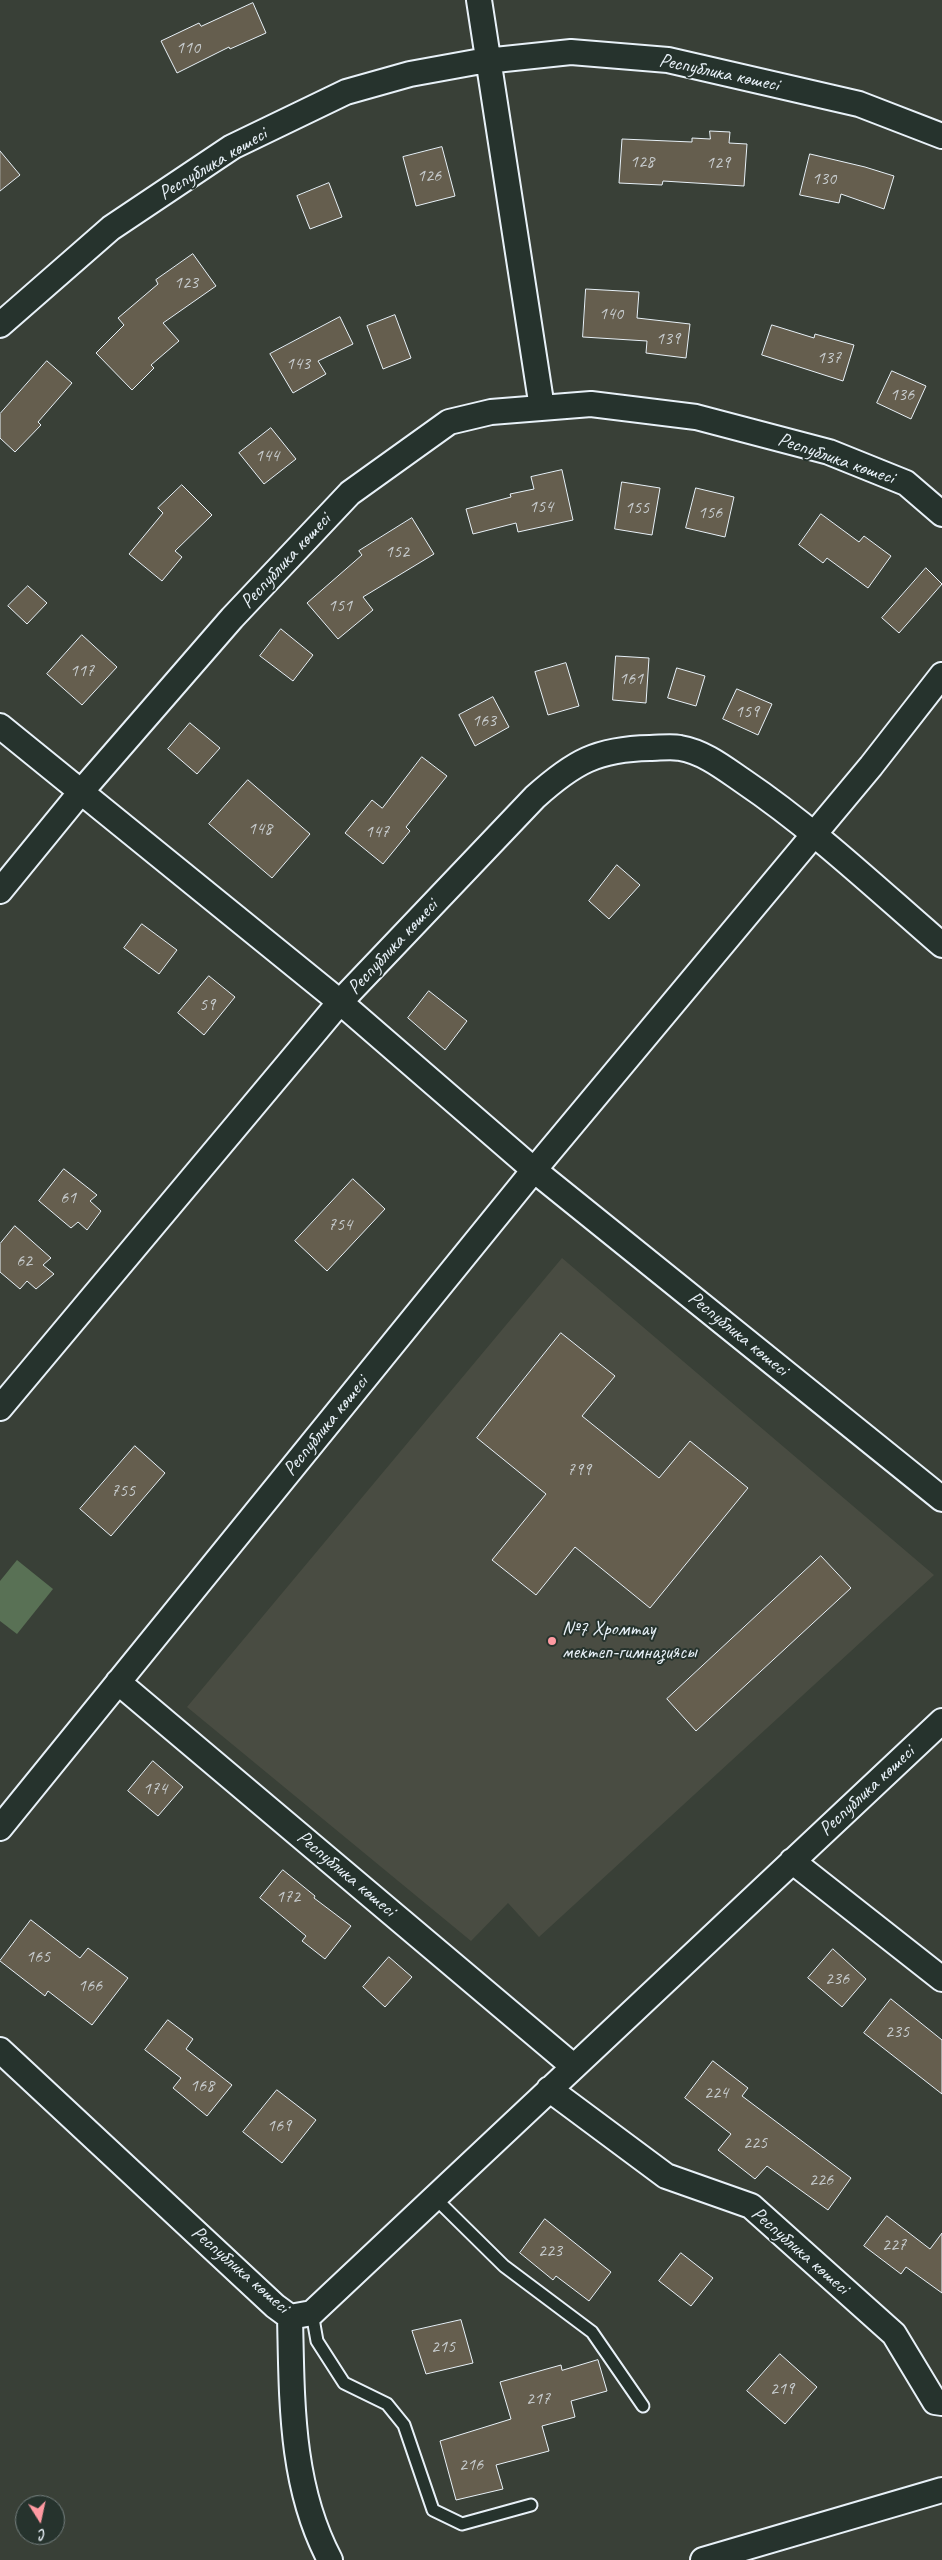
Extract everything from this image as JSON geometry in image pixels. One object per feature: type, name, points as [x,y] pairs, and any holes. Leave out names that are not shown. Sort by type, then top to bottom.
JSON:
[{"type":"street","points":[[479,0],[542,408]]},
{"type":"street","name":"Республика көшесі","points":[[0,325],[111,228],[232,147],[346,92],[410,74],[489,61],[571,52],[668,60],[859,104],[942,136]]},
{"type":"street","name":"Республика көшесі","points":[[0,891],[80,793],[232,618],[350,493],[449,422],[492,412],[591,404],[696,417],[829,452],[906,483],[942,514]]},
{"type":"street","name":"Республика көшесі","points":[[0,1828],[534,1170],[814,834],[942,675]]},
{"type":"street","name":"Республика көшесі","points":[[0,726],[80,793],[340,1002],[534,1170],[942,1499]]},
{"type":"street","name":"Республика көшесі","points":[[0,1408],[340,1002],[535,796],[565,771],[600,753],[644,748],[680,748],[711,759],[767,797],[814,834],[942,945]]},
{"type":"street","name":"Республика көшесі","points":[[118,1682],[573,2066]]},
{"type":"street","name":"Республика көшесі","points":[[0,2050],[275,2306],[301,2315],[549,2089],[942,1721]]},
{"type":"street","points":[[792,1861],[942,1979]]},
{"type":"street","name":"Республика көшесі","points":[[549,2089],[666,2176],[751,2206],[894,2334],[935,2402],[942,2403]]},
{"type":"street","points":[[301,2315],[293,2421],[300,2477],[321,2542],[330,2560]]},
{"type":"street","points":[[703,2560],[942,2490]]},
{"type":"lane","points":[[433,2196],[504,2266],[592,2332],[643,2406]]},
{"type":"lane","points":[[301,2315],[344,2383],[387,2404],[404,2425],[433,2510],[462,2524],[530,2504]]},
{"type":"shaded area","name":"№7 Хромтау мектеп-гимназиясы","points":[[562,1258],[934,1575],[539,1937],[508,1903],[471,1941],[187,1707]]},
{"type":"green space","points":[[17,1560],[53,1589],[17,1634],[0,1621],[0,1581]]},
{"type":"building","points":[[253,3],[266,33],[230,49],[229,47],[177,73],[161,41],[199,23],[201,26]]},
{"type":"building","points":[[710,131],[730,132],[729,143],[747,144],[744,186],[663,181],[662,185],[619,183],[622,139],[692,142],[692,138],[710,139]]},
{"type":"building","points":[[442,147],[455,196],[416,206],[403,157]]},
{"type":"building","points":[[0,151],[20,175],[0,191]]},
{"type":"building","points":[[810,154],[894,176],[884,209],[841,194],[839,203],[800,195]]},
{"type":"building","points":[[329,183],[342,217],[310,229],[297,196]]},
{"type":"building","points":[[193,254],[216,286],[163,323],[179,341],[151,365],[154,368],[132,390],[96,353],[124,325],[118,318],[158,284],[156,280]]},
{"type":"building","points":[[586,289],[639,292],[637,318],[690,324],[686,358],[646,353],[647,341],[583,337]]},
{"type":"building","points":[[395,315],[411,358],[383,369],[367,326]]},
{"type":"building","points":[[340,317],[353,344],[318,361],[326,374],[293,393],[270,354]]},
{"type":"building","points":[[772,325],[814,338],[815,334],[854,345],[843,381],[762,355]]},
{"type":"building","points":[[47,361],[72,383],[38,422],[41,425],[15,452],[0,438],[0,414]]},
{"type":"building","points":[[892,371],[926,386],[911,419],[877,403]]},
{"type":"building","points":[[271,428],[296,459],[264,484],[239,453]]},
{"type":"building","points":[[562,470],[573,520],[518,532],[516,523],[473,534],[466,509],[511,497],[510,494],[534,489],[531,477]]},
{"type":"building","points":[[622,482],[660,488],[652,535],[615,529]]},
{"type":"building","points":[[182,485],[212,515],[175,551],[182,557],[162,581],[129,554],[163,513],[158,508]]},
{"type":"building","points":[[696,488],[734,497],[725,537],[686,528]]},
{"type":"building","points":[[821,514],[859,542],[864,536],[891,556],[868,588],[827,558],[823,563],[799,545]]},
{"type":"building","points":[[412,518],[434,554],[363,597],[373,610],[338,639],[307,603],[362,555],[359,551]]},
{"type":"building","points":[[926,568],[942,584],[899,633],[882,618]]},
{"type":"building","points":[[28,586],[47,603],[27,624],[8,606]]},
{"type":"building","points":[[281,629],[313,655],[293,681],[260,656]]},
{"type":"building","points":[[82,635],[117,667],[82,705],[47,674]]},
{"type":"building","points":[[616,656],[649,658],[646,703],[613,700]]},
{"type":"building","points":[[566,663],[579,706],[548,715],[535,672]]},
{"type":"building","points":[[677,668],[705,676],[696,706],[668,698]]},
{"type":"building","points":[[737,689],[772,704],[758,735],[723,719]]},
{"type":"building","points":[[493,697],[509,727],[475,746],[459,715]]},
{"type":"building","points":[[190,723],[220,748],[197,774],[168,749]]},
{"type":"building","points":[[422,757],[447,776],[406,827],[410,831],[383,864],[345,833],[372,800],[382,808]]},
{"type":"building","points":[[248,780],[310,834],[272,878],[209,824]]},
{"type":"building","points":[[617,865],[640,885],[609,919],[589,901]]},
{"type":"building","points":[[142,924],[177,950],[159,974],[124,948]]},
{"type":"building","points":[[209,976],[235,997],[204,1035],[178,1013]]},
{"type":"building","points":[[429,991],[467,1021],[445,1050],[408,1018]]},
{"type":"building","points":[[64,1169],[97,1195],[90,1201],[101,1211],[87,1230],[78,1222],[71,1228],[39,1201]]},
{"type":"building","points":[[353,1179],[385,1209],[327,1271],[295,1241]]},
{"type":"building","points":[[15,1226],[51,1258],[43,1265],[54,1274],[36,1289],[27,1281],[20,1289],[0,1272],[0,1244]]},
{"type":"building","points":[[561,1333],[615,1376],[582,1416],[659,1478],[690,1441],[748,1488],[650,1608],[575,1547],[536,1595],[492,1560],[546,1494],[477,1438]]},
{"type":"building","points":[[135,1446],[165,1473],[111,1536],[80,1509]]},
{"type":"building","points":[[821,1556],[851,1588],[696,1731],[667,1699]]},
{"type":"building","points":[[153,1761],[183,1787],[158,1816],[128,1791]]},
{"type":"building","points":[[283,1870],[315,1896],[314,1898],[351,1926],[325,1959],[302,1941],[306,1936],[260,1898]]},
{"type":"building","points":[[31,1920],[80,1958],[88,1948],[128,1978],[92,2025],[48,1991],[45,1996],[0,1961]]},
{"type":"building","points":[[833,1949],[866,1979],[842,2007],[808,1978]]},
{"type":"building","points":[[389,1957],[412,1977],[385,2007],[363,1987]]},
{"type":"building","points":[[891,1999],[942,2040],[942,2094],[864,2033]]},
{"type":"building","points":[[168,2020],[193,2039],[186,2049],[232,2085],[207,2116],[173,2088],[181,2078],[145,2050]]},
{"type":"building","points":[[713,2061],[748,2088],[742,2096],[851,2178],[828,2210],[767,2166],[755,2179],[718,2150],[731,2134],[685,2098]]},
{"type":"building","points":[[277,2090],[316,2120],[282,2163],[243,2132]]},
{"type":"building","points":[[887,2216],[930,2249],[942,2233],[942,2293],[906,2267],[901,2274],[864,2246]]},
{"type":"building","points":[[545,2219],[611,2272],[589,2301],[556,2276],[553,2280],[520,2253]]},
{"type":"building","points":[[681,2253],[713,2278],[691,2306],[659,2281]]},
{"type":"building","points":[[461,2320],[473,2363],[426,2374],[412,2331]]},
{"type":"building","points":[[780,2354],[817,2387],[785,2424],[747,2391]]},
{"type":"building","points":[[598,2360],[607,2391],[571,2401],[575,2417],[542,2426],[549,2451],[496,2465],[503,2489],[456,2500],[440,2441],[511,2419],[500,2382],[561,2365],[562,2370]]},
{"type":"place","name":"№7 Хромтау мектеп-гимназиясы","points":[[552,1641]]}]
